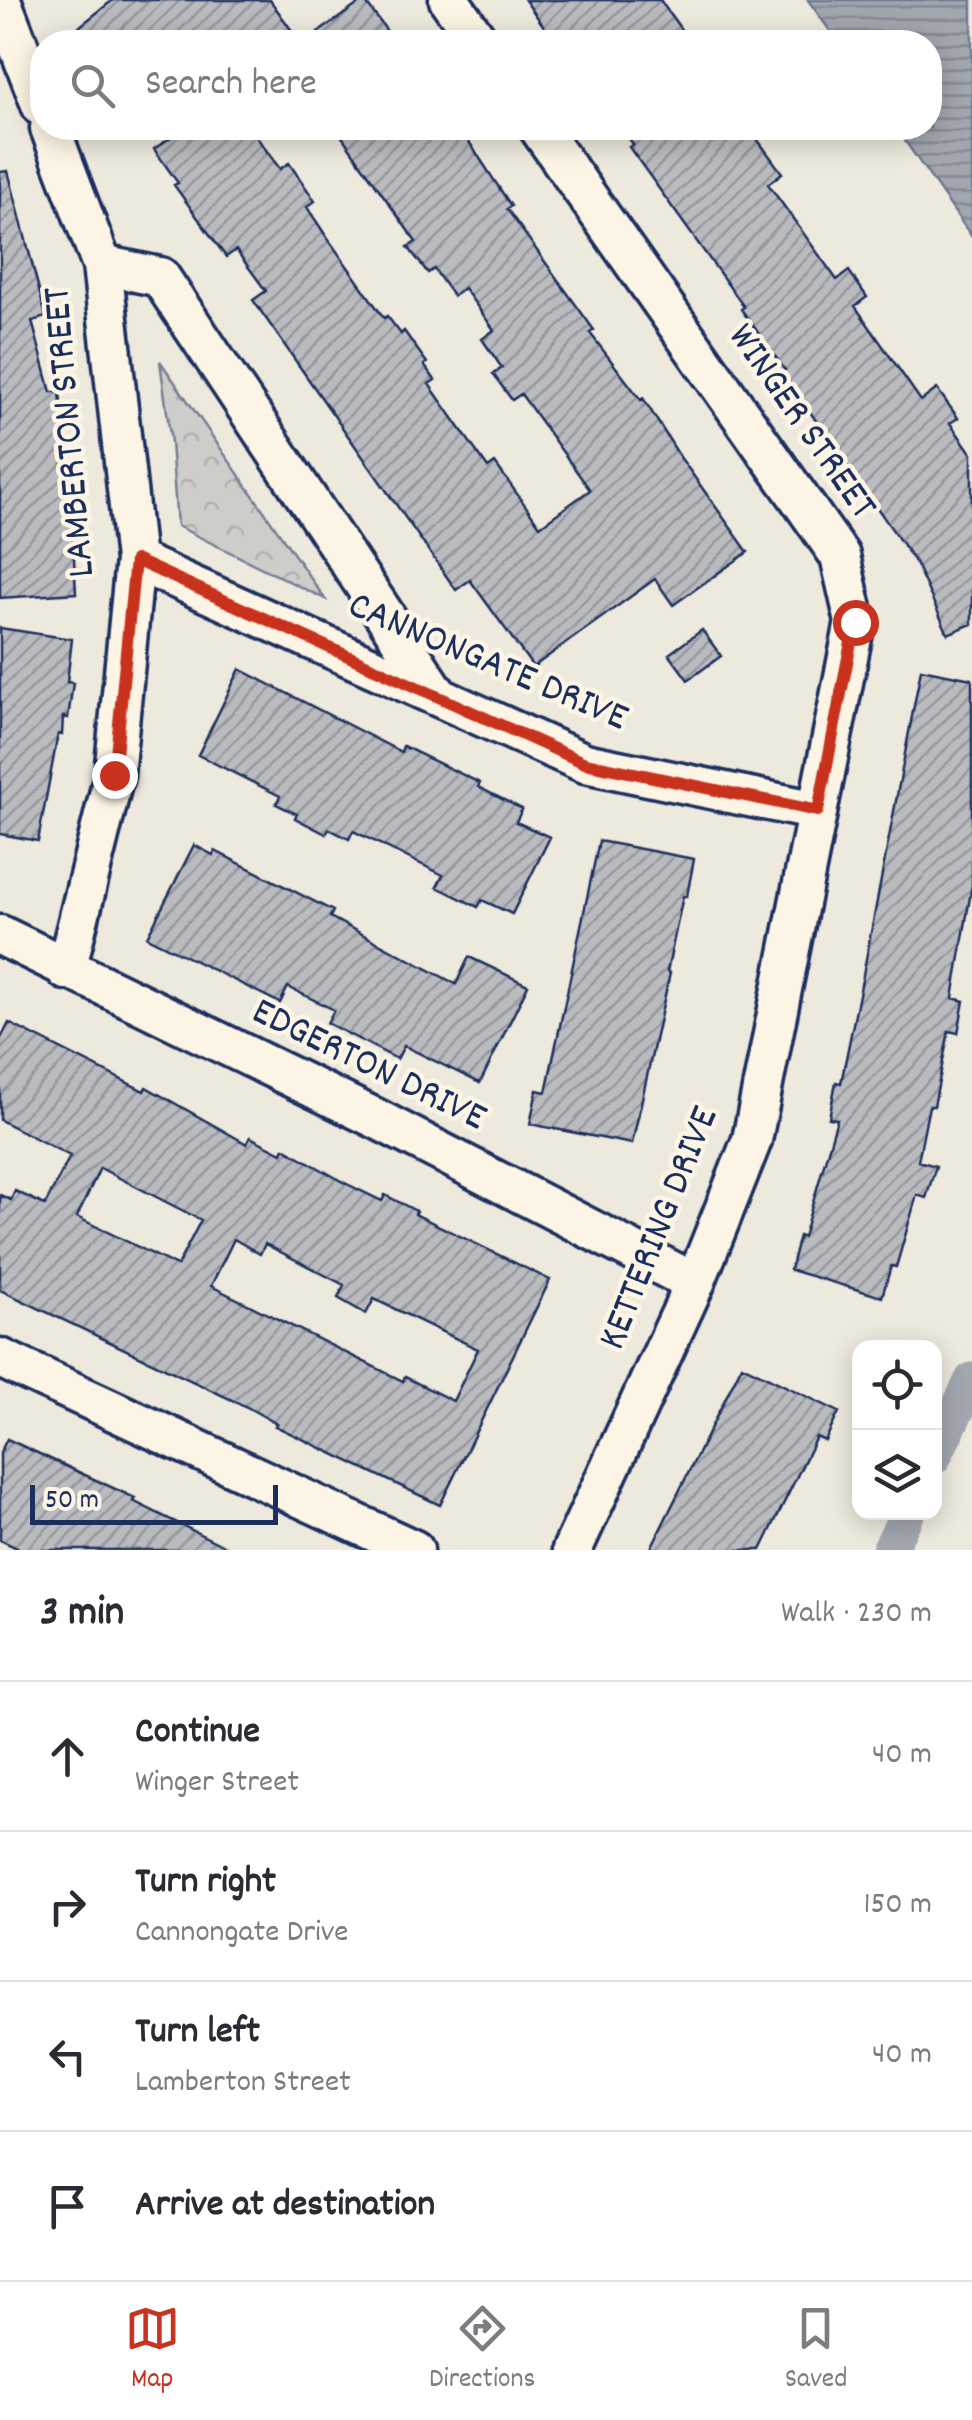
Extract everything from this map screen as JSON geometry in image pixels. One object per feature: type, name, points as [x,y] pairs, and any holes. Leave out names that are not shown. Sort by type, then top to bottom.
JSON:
[{"type":"street","points":[[1,0],[30,76]]},
{"type":"street","points":[[449,0],[470,30]]},
{"type":"street","name":"LAMBERTON STREET","points":[[55,140],[102,265],[135,560],[114,775],[66,970]]},
{"type":"street","name":"WINGER STREET","points":[[547,140],[840,556],[855,622],[818,811]]},
{"type":"street","points":[[102,265],[160,278],[439,697]]},
{"type":"street","name":"CANNONGATE DRIVE","points":[[135,560],[585,763],[818,811]]},
{"type":"street","name":"KETTERING DRIVE","points":[[572,1550],[695,1283],[752,1140],[818,811]]},
{"type":"street","name":"EDGERTON DRIVE","points":[[0,935],[377,1120],[695,1283]]},
{"type":"street","points":[[0,1358],[414,1550]]},
{"type":"green space","points":[[160,361],[325,599],[177,526]]},
{"type":"shaded area","points":[[808,0],[972,0],[972,237],[904,140],[942,140],[942,30],[829,30]]},
{"type":"building","points":[[113,0],[270,0],[291,30],[75,30]]},
{"type":"building","points":[[364,0],[386,30],[322,30]]},
{"type":"building","points":[[525,0],[660,0],[681,30],[546,30]]},
{"type":"building","points":[[167,140],[259,140],[280,169],[289,163],[315,201],[307,207],[326,236],[384,318],[387,316],[401,334],[404,331],[427,363],[424,365],[435,380],[429,384],[488,468],[495,463],[540,526],[590,490],[521,394],[512,400],[493,374],[502,368],[482,339],[494,330],[464,288],[453,296],[434,269],[428,273],[408,247],[416,242],[344,140],[468,140],[511,206],[507,209],[594,330],[590,333],[643,398],[748,552],[673,605],[655,579],[533,667],[470,580],[456,590],[253,300],[266,291],[236,250],[226,257],[174,185],[178,183],[154,149]]},
{"type":"building","points":[[630,140],[758,140],[782,173],[768,184],[837,280],[849,271],[867,297],[855,306],[921,401],[937,389],[958,418],[950,423],[972,454],[972,624],[948,634],[915,562],[782,372],[785,370],[741,309],[744,307],[629,147],[633,144]]},
{"type":"building","points":[[8,171],[46,317],[32,321],[51,392],[60,392],[67,439],[76,593],[0,598],[0,172]]},
{"type":"building","points":[[0,628],[72,639],[67,682],[73,683],[68,718],[63,717],[62,735],[58,734],[38,841],[0,834]]},
{"type":"building","points":[[702,630],[721,656],[688,680],[669,654]]},
{"type":"building","points":[[240,669],[401,752],[403,746],[480,783],[478,787],[522,809],[516,822],[550,837],[512,914],[482,900],[478,907],[437,887],[443,875],[353,831],[349,839],[329,829],[326,834],[276,804],[280,796],[198,755]]},
{"type":"building","points":[[921,669],[972,679],[972,885],[953,998],[964,1001],[958,1033],[949,1031],[918,1161],[936,1166],[926,1198],[917,1195],[896,1267],[891,1266],[882,1297],[790,1270],[837,1119],[829,1118],[836,1082],[841,1083]]},
{"type":"building","points":[[599,841],[694,859],[632,1144],[530,1124],[537,1090],[546,1092]]},
{"type":"building","points":[[194,845],[213,855],[215,851],[333,911],[330,917],[456,984],[469,957],[528,985],[480,1083],[404,1046],[397,1059],[327,1023],[334,1010],[288,987],[280,1003],[147,937]]},
{"type":"building","points":[[9,1023],[144,1091],[146,1087],[247,1144],[250,1137],[282,1153],[284,1148],[345,1183],[382,1201],[385,1195],[416,1211],[415,1214],[550,1280],[440,1505],[275,1426],[247,1407],[0,1290],[0,1195],[11,1200],[15,1191],[45,1205],[70,1156],[0,1120],[0,1040]],"holes":[[[100,1168],[201,1220],[177,1266],[77,1217]],[[234,1239],[260,1254],[265,1244],[344,1285],[338,1298],[366,1314],[374,1299],[478,1349],[453,1401],[405,1377],[403,1381],[211,1286]]]},
{"type":"building","points":[[742,1365],[839,1412],[825,1441],[816,1437],[761,1550],[650,1550]]},
{"type":"building","points":[[7,1439],[135,1498],[133,1501],[232,1550],[21,1550],[0,1540],[0,1453]]},
{"type":"waterway","points":[[942,1441],[972,1380]]},
{"type":"waterway","points":[[889,1550],[904,1520]]},
{"type":"route","points":[[114,775],[135,560],[585,763],[818,811],[855,622]]}]
